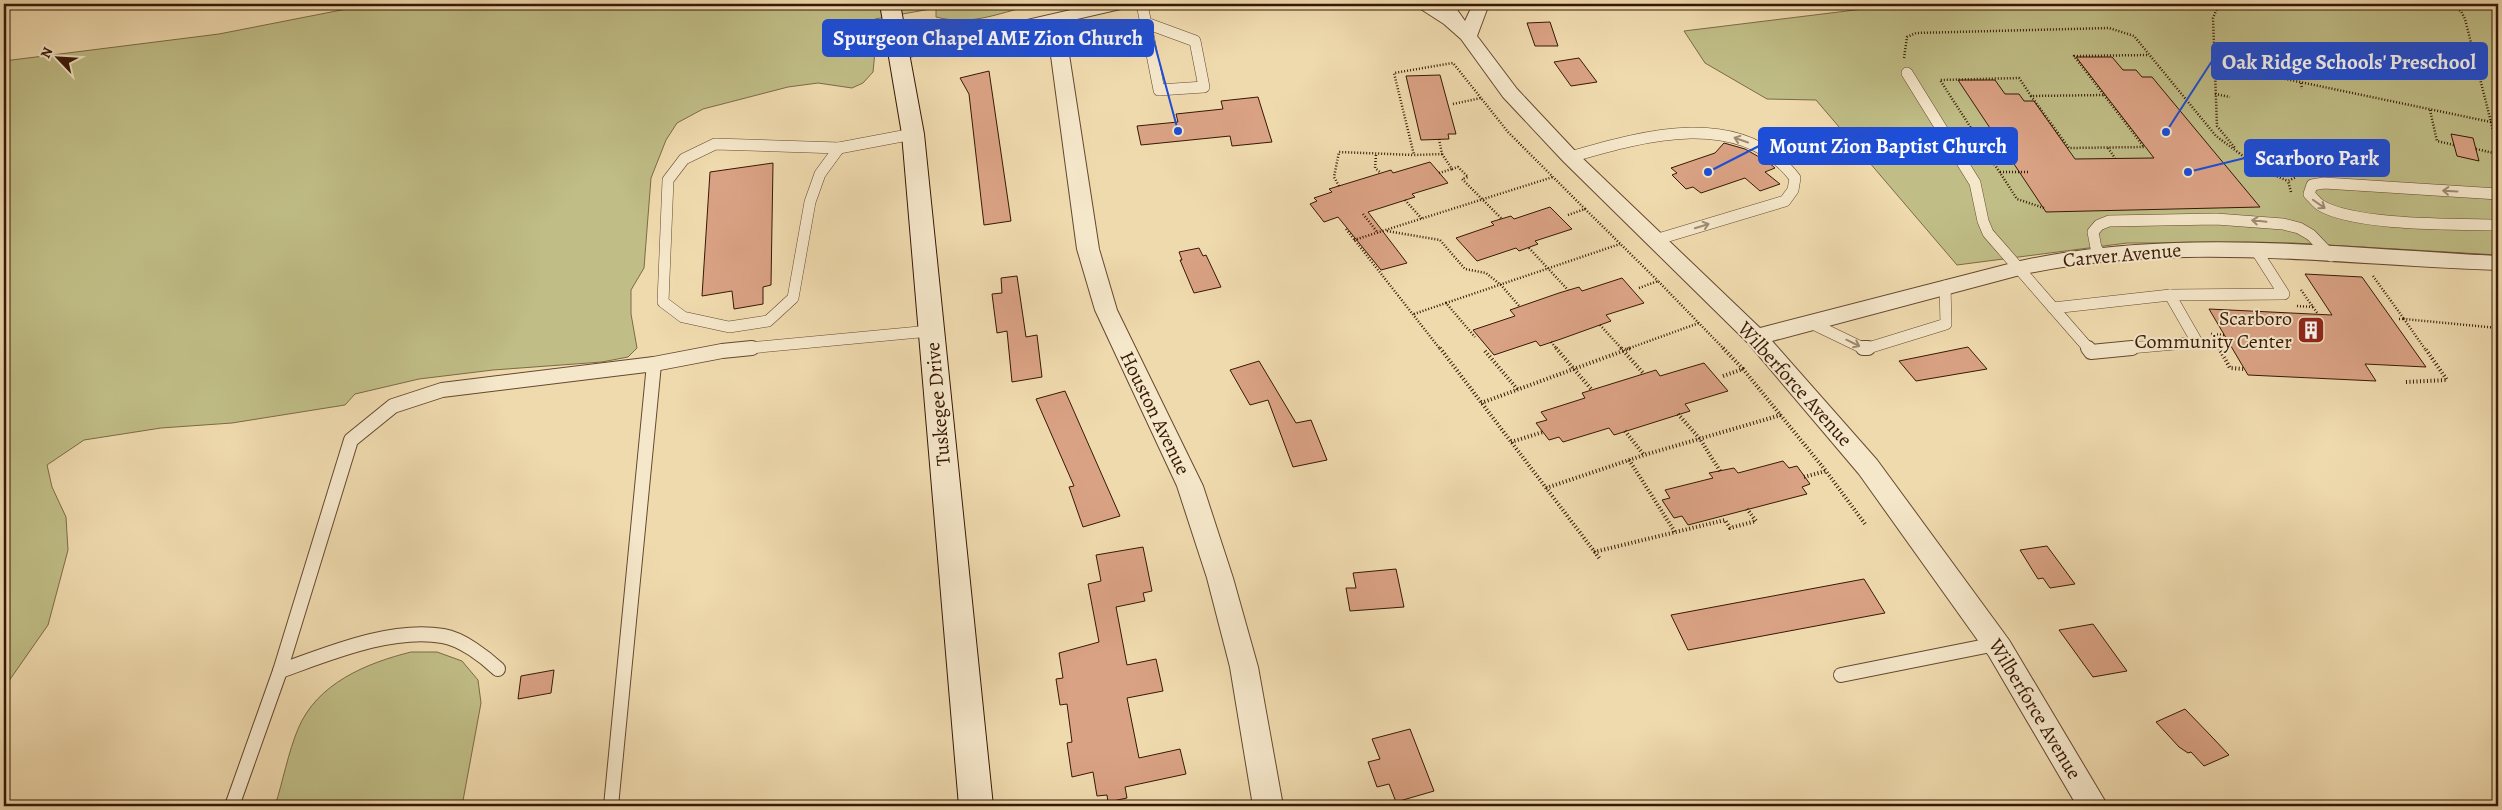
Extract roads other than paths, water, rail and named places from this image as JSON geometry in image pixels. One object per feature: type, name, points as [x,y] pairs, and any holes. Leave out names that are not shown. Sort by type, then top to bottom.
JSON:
[{"type":"street","name":"Tuskegee Drive","points":[[890,4],[913,134],[976,806]]},
{"type":"street","points":[[900,54],[1119,4]]},
{"type":"street","points":[[1422,4],[1450,20],[1468,36],[1481,4]]},
{"type":"street","name":"Wilberforce Avenue","points":[[1444,4],[1510,93],[1570,157],[1756,336],[1868,467],[1996,644],[2093,806]]},
{"type":"street","name":"Houston Avenue","points":[[1055,18],[1088,249],[1097,283],[1113,328],[1190,486],[1220,578],[1244,667],[1268,806]]},
{"type":"street","name":"Carver Avenue","points":[[1756,336],[2020,268],[2052,261],[2101,255],[2177,250],[2256,250],[2331,256],[2498,263]]},
{"type":"lane","points":[[1142,4],[1159,90],[1204,87],[1195,41],[1146,23]]},
{"type":"lane","points":[[1907,73],[1975,183],[1980,196],[1981,222],[1988,233],[2091,352],[2197,342],[2170,295]]},
{"type":"lane","points":[[1570,157],[1612,144],[1669,135],[1719,133],[1748,142],[1783,162],[1795,178],[1793,190],[1785,200],[1655,240]]},
{"type":"lane","points":[[839,148],[820,174],[810,202],[793,298],[768,321],[729,327],[683,317],[663,302],[668,180],[684,159],[715,144],[839,148],[913,134]]},
{"type":"lane","points":[[2498,194],[2324,183],[2312,185],[2309,194],[2313,201],[2327,209],[2347,216],[2498,225]]},
{"type":"lane","points":[[2101,255],[2096,248],[2093,232],[2099,225],[2109,221],[2216,219],[2255,221],[2299,228],[2311,235],[2331,256]]},
{"type":"lane","points":[[2054,308],[2170,295],[2284,294],[2256,250]]},
{"type":"lane","points":[[1809,322],[1865,349],[1946,324],[1945,286]]},
{"type":"lane","points":[[232,806],[280,671],[351,440],[393,406],[442,390],[654,364],[731,350],[930,331]]},
{"type":"lane","points":[[611,806],[654,364]]},
{"type":"lane","points":[[280,671],[347,647],[404,636],[444,636],[482,654],[498,669]]},
{"type":"lane","points":[[1841,675],[1996,644]]},
{"type":"place","name":"Spurgeon Chapel AME Zion Church","points":[[1178,131]]},
{"type":"place","name":"Oak Ridge Schools' Preschool","points":[[2166,132]]},
{"type":"place","name":"Mount Zion Baptist Church","points":[[1708,172]]},
{"type":"place","name":"Scarboro Park","points":[[2188,172]]},
{"type":"place","name":"Scarboro Community Center","points":[[2311,330]]}]
